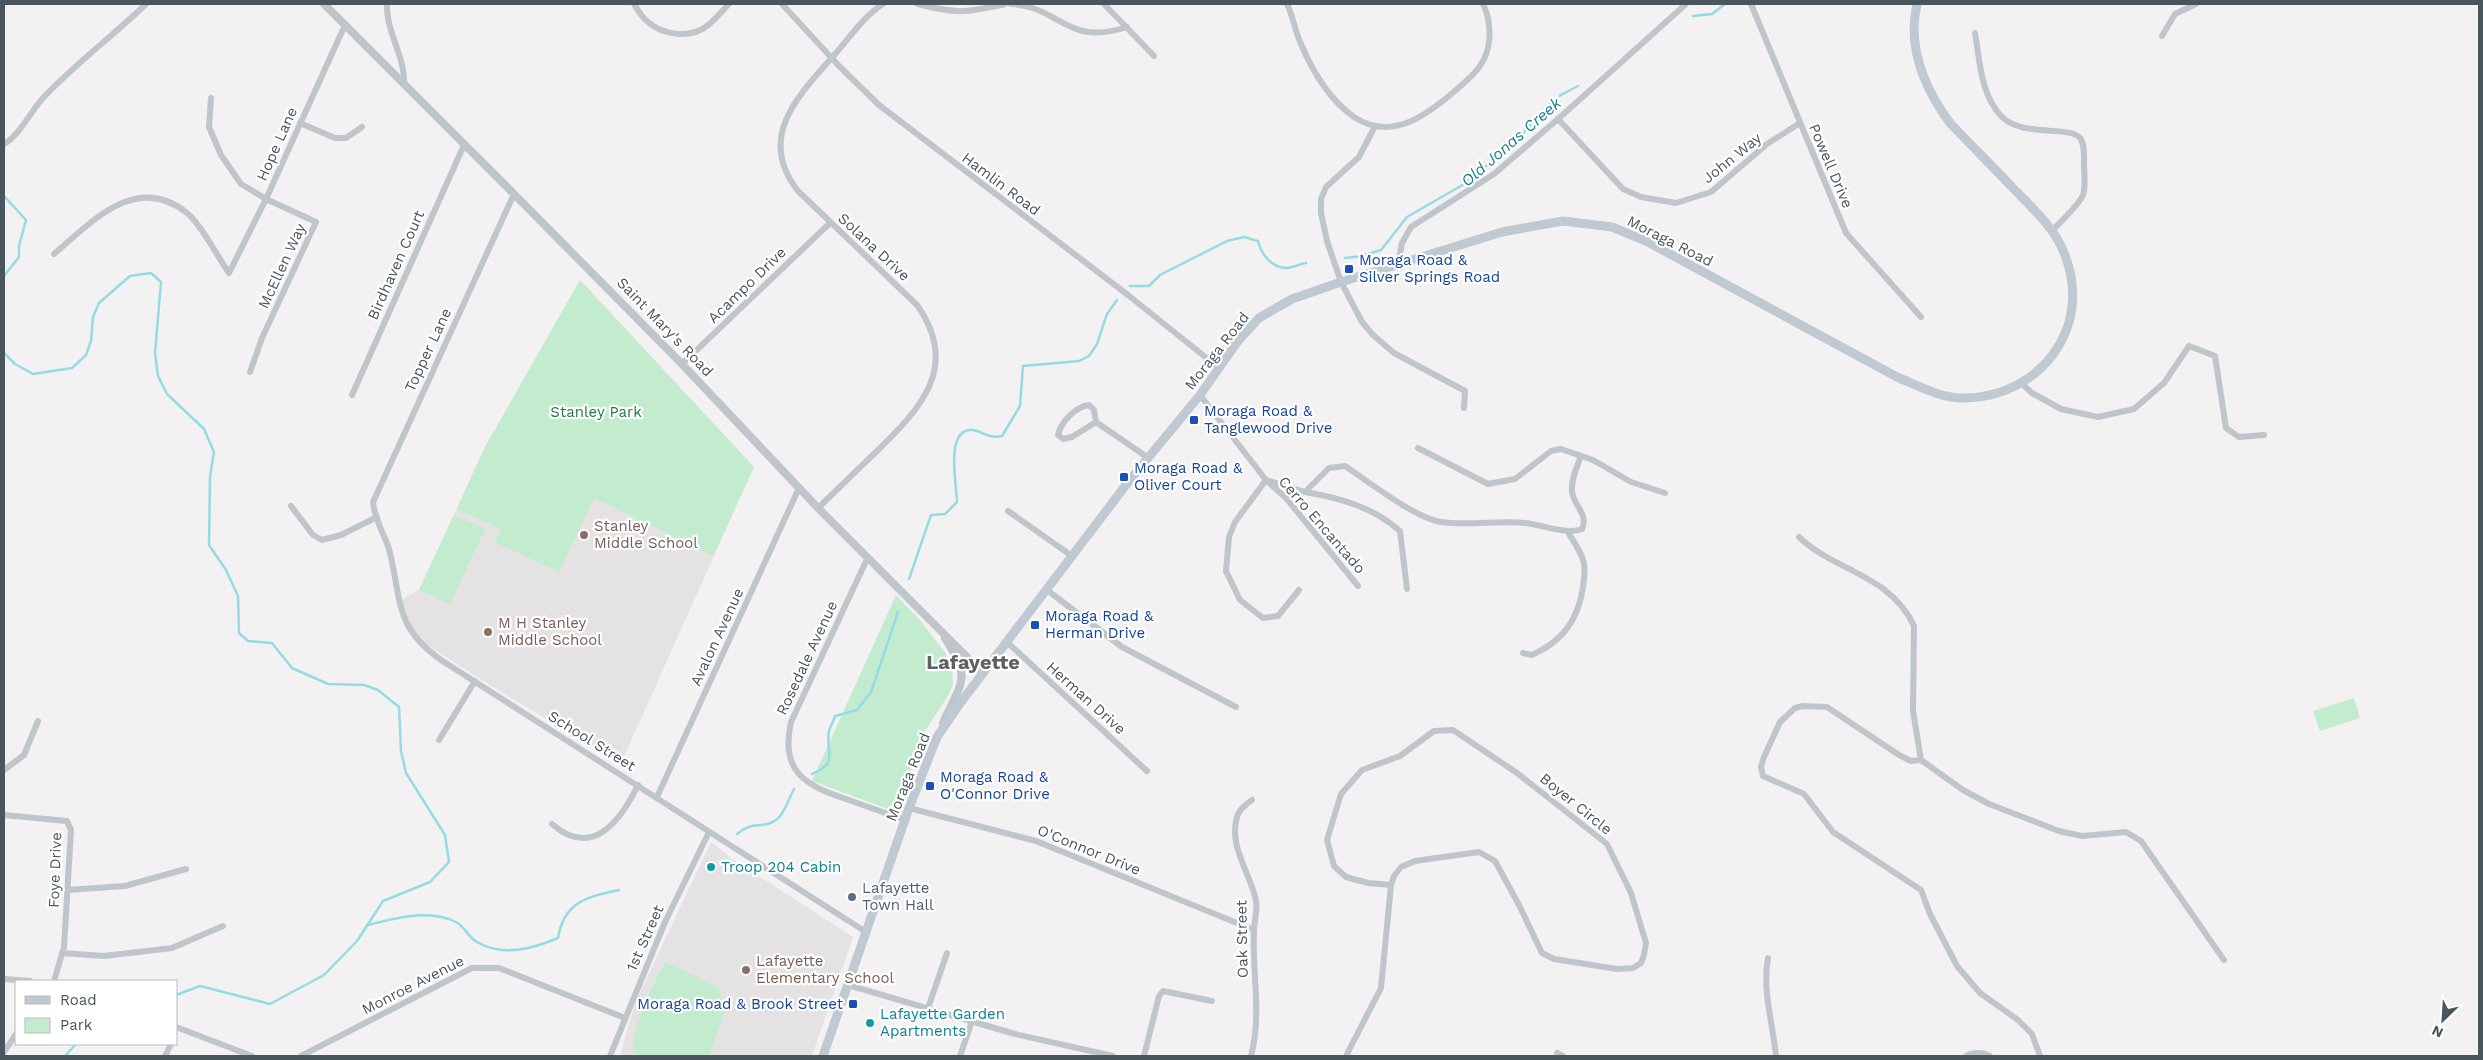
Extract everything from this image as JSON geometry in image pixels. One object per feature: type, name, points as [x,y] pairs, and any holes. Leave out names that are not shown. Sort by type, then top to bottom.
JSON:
[{"type":"main road","name":"Moraga Road","points":[[823,1056],[909,808],[937,737],[983,673],[1008,643],[1147,458],[1200,395],[1259,318],[1292,299],[1502,232],[1563,221],[1612,227],[1646,241],[1897,377],[1940,395],[1964,398],[1990,396],[2038,372],[2051,358],[2059,344],[2069,317],[2071,296],[2067,258],[2053,230],[1950,123],[1938,108],[1924,79],[1915,45],[1913,28],[1917,4]]},
{"type":"street","points":[[4,144],[13,139],[44,98],[146,4]]},
{"type":"street","name":"Saint Mary's Road","points":[[324,4],[682,364],[818,508],[936,623],[983,673]]},
{"type":"street","points":[[387,4],[389,29],[405,71],[404,83]]},
{"type":"street","points":[[634,4],[646,21],[658,30],[679,34],[700,30],[729,4]]},
{"type":"street","name":"Hamlin Road","points":[[782,4],[878,105],[1128,295],[1219,368]]},
{"type":"street","name":"Solana Drive","points":[[818,508],[910,418],[929,388],[935,367],[930,328],[922,312],[830,223],[791,182],[782,160],[783,126],[789,109],[800,93],[869,15],[883,4]]},
{"type":"street","points":[[918,4],[948,12],[968,13],[1005,4]]},
{"type":"street","points":[[1011,4],[1037,10],[1075,30],[1091,34],[1111,33],[1127,27]]},
{"type":"street","points":[[1104,4],[1154,56]]},
{"type":"street","points":[[1287,4],[1300,42],[1312,68],[1335,100],[1353,116],[1375,126],[1391,127],[1422,118],[1472,76],[1484,59],[1489,41],[1490,27],[1483,4]]},
{"type":"street","points":[[1398,264],[1402,243],[1411,227],[1494,174],[1686,4]]},
{"type":"street","name":"Powell Drive","points":[[1751,4],[1846,233],[1921,317]]},
{"type":"street","points":[[2162,36],[2175,14],[2188,6],[2196,4]]},
{"type":"street","name":"Hope Lane","points":[[54,254],[109,208],[124,201],[151,197],[165,201],[187,212],[228,273],[266,200],[344,25]]},
{"type":"street","points":[[1975,33],[1984,88],[2000,115],[2014,126],[2034,131],[2071,133],[2079,138],[2082,143],[2084,154],[2083,195],[2053,230]]},
{"type":"street","points":[[211,98],[209,127],[221,155],[241,184],[266,200]]},
{"type":"street","name":"John Way","points":[[1558,119],[1623,190],[1641,197],[1676,203],[1711,192],[1768,144],[1800,123]]},
{"type":"street","points":[[300,123],[335,138],[346,138],[362,127]]},
{"type":"street","points":[[1375,126],[1359,157],[1326,187],[1321,199],[1321,213],[1327,241],[1341,282],[1362,322],[1373,335],[1394,353],[1465,391],[1464,408]]},
{"type":"street","name":"Birdhaven Court","points":[[352,395],[464,145]]},
{"type":"street","name":"Topper Lane","points":[[377,517],[373,502],[378,488],[514,194]]},
{"type":"street","name":"McEllen Way","points":[[250,372],[259,346],[316,222],[266,200]]},
{"type":"street","name":"Acampo Drive","points":[[682,364],[830,223]]},
{"type":"street","points":[[2021,382],[2032,393],[2061,409],[2098,417],[2134,409],[2164,382],[2190,346],[2215,356],[2226,428],[2239,437],[2264,435]]},
{"type":"street","name":"Cerro Encantado","points":[[1200,395],[1266,480],[1286,498],[1358,586]]},
{"type":"street","points":[[1096,422],[1072,437],[1063,440],[1058,435],[1060,427],[1081,406],[1089,405],[1094,410],[1096,422],[1147,458]]},
{"type":"street","points":[[1418,448],[1488,484],[1515,479],[1551,451],[1561,450],[1593,460],[1631,482],[1665,493]]},
{"type":"street","points":[[1305,492],[1329,468],[1345,466],[1424,517],[1441,522],[1523,523],[1551,527],[1568,532],[1582,529],[1585,523],[1584,516],[1572,494],[1572,482],[1581,456]]},
{"type":"street","points":[[1299,590],[1278,616],[1263,618],[1240,600],[1226,571],[1229,537],[1235,522],[1266,480],[1305,492],[1334,497],[1359,505],[1385,517],[1400,531],[1407,589]]},
{"type":"street","name":"Avalon Avenue","points":[[657,797],[799,488]]},
{"type":"street","points":[[291,506],[313,536],[322,540],[341,535],[377,517]]},
{"type":"street","points":[[1008,511],[1072,556]]},
{"type":"street","name":"School Street","points":[[377,517],[389,549],[401,612],[410,630],[426,649],[866,932]]},
{"type":"street","points":[[1523,653],[1532,655],[1557,640],[1569,628],[1578,612],[1584,578],[1584,561],[1568,532]]},
{"type":"street","points":[[1799,537],[1809,547],[1870,580],[1895,599],[1908,614],[1914,626],[1913,711],[1920,760]]},
{"type":"street","name":"Rosedale Avenue","points":[[868,557],[791,722],[788,749],[796,773],[805,782],[820,790],[905,820]]},
{"type":"street","points":[[1047,590],[1122,647],[1236,707]]},
{"type":"street","points":[[936,623],[961,664],[962,675],[958,692],[937,737]]},
{"type":"street","name":"Herman Drive","points":[[1008,643],[1147,770]]},
{"type":"street","points":[[439,740],[475,681]]},
{"type":"street","points":[[2040,1056],[2032,1034],[2018,1020],[1980,993],[1956,966],[1930,914],[1921,890],[1833,832],[1804,794],[1763,776],[1760,767],[1780,722],[1794,708],[1803,706],[1827,707],[1899,755],[1911,761],[1920,760],[1963,790],[1988,804],[2059,831],[2082,836],[2126,832],[2141,841],[2224,960]]},
{"type":"street","points":[[4,770],[24,755],[38,722]]},
{"type":"street","name":"Boyer Circle","points":[[1453,730],[1517,773],[1607,844],[1631,892],[1646,943],[1644,955],[1641,963],[1633,968],[1617,969],[1554,959],[1542,953],[1519,905],[1494,861],[1479,852],[1415,861],[1401,867],[1394,876],[1391,885],[1368,883],[1346,876],[1334,866],[1327,840],[1341,794],[1362,770],[1400,756],[1434,731],[1453,730]]},
{"type":"street","points":[[552,824],[562,834],[574,838],[594,837],[611,826],[618,818],[638,785]]},
{"type":"street","name":"Oak Street","points":[[1251,1056],[1256,1036],[1257,1005],[1254,930],[1256,902],[1241,862],[1236,831],[1237,817],[1243,806],[1252,800]]},
{"type":"street","name":"O'Connor Drive","points":[[909,808],[1036,841],[1254,930]]},
{"type":"street","name":"Foye Drive","points":[[4,815],[66,822],[71,830],[62,953],[54,980]]},
{"type":"street","name":"1st Street","points":[[610,1056],[665,922],[709,832]]},
{"type":"street","points":[[67,890],[125,886],[186,869]]},
{"type":"street","points":[[1346,1056],[1381,988],[1391,885]]},
{"type":"street","points":[[62,953],[104,956],[172,948],[223,926]]},
{"type":"street","points":[[928,1008],[947,953]]},
{"type":"street","points":[[1768,958],[1766,995],[1776,1056]]},
{"type":"street","name":"Monroe Avenue","points":[[301,1056],[472,968],[499,968],[625,1018]]},
{"type":"street","points":[[4,979],[17,980]]},
{"type":"street","points":[[848,985],[1015,1034],[1113,1056]]},
{"type":"street","points":[[1144,1056],[1159,996],[1163,991],[1212,1001]]},
{"type":"street","points":[[960,1056],[972,1021]]},
{"type":"street","points":[[178,1029],[252,1056]]},
{"type":"street","points":[[4,1052],[15,1036]]},
{"type":"street","points":[[1966,1056],[1970,1053],[1990,1056]]},
{"type":"shaded area","name":"Stanley Middle School","points":[[580,280],[754,467],[621,763],[504,694],[415,637],[401,600],[419,590],[484,449]]},
{"type":"shaded area","name":"Lafayette Elementary School","points":[[711,842],[734,860],[853,937],[812,1056],[620,1056],[635,1003]]},
{"type":"green space","name":"Stanley Park","points":[[580,280],[754,467],[713,556],[594,498],[559,572],[495,542],[501,529],[457,509],[484,449]]},
{"type":"green space","points":[[454,515],[485,529],[450,604],[419,590]]},
{"type":"green space","points":[[896,595],[919,619],[944,651],[952,665],[953,685],[923,734],[896,810],[891,810],[812,781]]},
{"type":"green space","points":[[2354,698],[2360,718],[2320,731],[2313,711]]},
{"type":"green space","points":[[665,962],[717,986],[726,1009],[709,1056],[637,1056],[632,1044],[643,1007]]},
{"type":"waterway","name":"Old Jonas Creek","points":[[1693,16],[1712,14],[1725,4]]},
{"type":"waterway","name":"Old Jonas Creek","points":[[1345,258],[1362,256],[1381,250],[1407,217],[1466,183],[1517,140],[1550,104],[1561,95],[1578,86]]},
{"type":"waterway","points":[[4,196],[26,220],[19,246],[19,257],[4,276]]},
{"type":"waterway","name":"Old Jonas Creek","points":[[1130,286],[1149,286],[1160,275],[1227,241],[1244,237],[1258,241],[1264,255],[1276,265],[1286,268],[1306,263]]},
{"type":"waterway","points":[[4,353],[15,364],[33,374],[72,368],[86,355],[91,341],[93,317],[99,303],[130,276],[151,273],[161,282],[155,353],[158,376],[167,394],[204,429],[214,452],[210,477],[209,545],[226,570],[238,596],[239,633],[248,641],[272,643],[292,668],[328,684],[364,685],[378,690],[399,707],[401,751],[406,773],[445,835],[449,862],[430,882],[383,901],[357,941],[324,975],[270,1004],[200,986],[178,994]]},
{"type":"waterway","name":"Old Jonas Creek","points":[[909,579],[931,515],[945,514],[957,502],[954,459],[958,438],[964,432],[973,430],[989,436],[1002,436],[1020,406],[1023,366],[1079,361],[1089,356],[1097,344],[1107,314],[1117,300]]},
{"type":"waterway","name":"Old Jonas Creek","points":[[812,774],[821,770],[829,761],[829,731],[835,716],[857,710],[871,692],[898,612]]},
{"type":"waterway","name":"Old Jonas Creek","points":[[737,834],[749,827],[771,823],[779,818],[794,789]]},
{"type":"waterway","name":"Old Jonas Creek","points":[[368,925],[413,916],[425,915],[448,918],[458,923],[474,940],[487,947],[517,950],[558,938],[565,916],[578,903],[596,895],[619,890]]},
{"type":"waterway","points":[[65,1056],[75,1045]]},
{"type":"place","name":"Moraga Road & Silver Springs Road","points":[[1349,269]]},
{"type":"place","name":"Moraga Road & Tanglewood Drive","points":[[1194,420]]},
{"type":"place","name":"Moraga Road & Oliver Court","points":[[1124,477]]},
{"type":"place","name":"Stanley Middle School","points":[[584,535]]},
{"type":"place","name":"Moraga Road & Herman Drive","points":[[1035,625]]},
{"type":"place","name":"M H Stanley Middle School","points":[[488,632]]},
{"type":"place","name":"Moraga Road & O'Connor Drive","points":[[930,786]]},
{"type":"place","name":"Troop 204 Cabin","points":[[711,867]]},
{"type":"place","name":"Lafayette Town Hall","points":[[852,897]]},
{"type":"place","name":"Lafayette Elementary School","points":[[746,970]]},
{"type":"place","name":"Moraga Road & Brook Street","points":[[853,1004]]},
{"type":"place","name":"Lafayette Garden Apartments","points":[[870,1023]]},
{"type":"district","name":"Lafayette","points":[[973,662]]}]
